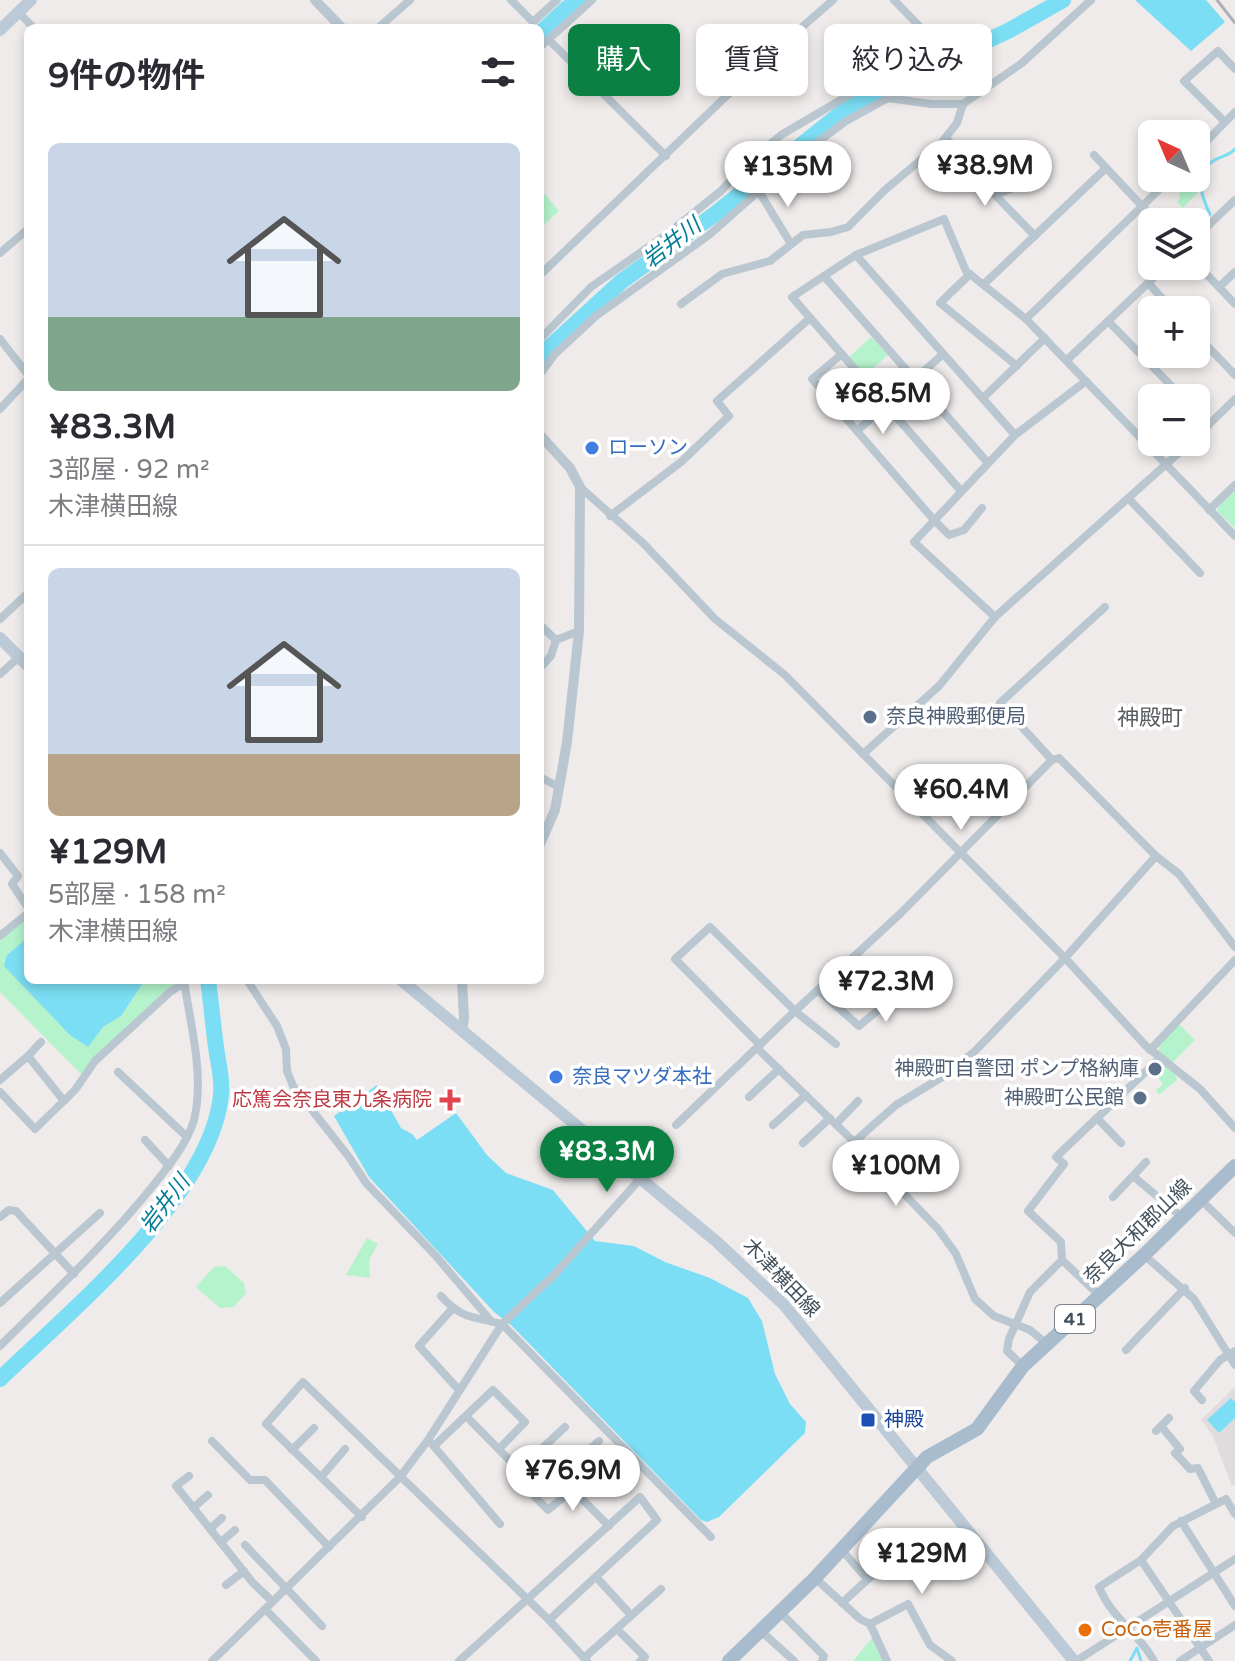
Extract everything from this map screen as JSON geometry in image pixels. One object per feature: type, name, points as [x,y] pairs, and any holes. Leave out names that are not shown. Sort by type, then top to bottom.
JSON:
[{"type":"main road","points":[[0,30],[31,0]]},
{"type":"main road","points":[[0,638],[24,661]]},
{"type":"main road","name":"木津横田線","points":[[406,984],[717,1242],[785,1306],[1075,1661]]},
{"type":"main road","name":"奈良大和郡山線","points":[[729,1661],[815,1578],[916,1468],[935,1451],[977,1429],[1023,1366],[1201,1200],[1232,1176]]},
{"type":"street","points":[[315,0],[338,24]]},
{"type":"street","points":[[383,24],[410,0]]},
{"type":"street","points":[[511,0],[533,22],[557,0]]},
{"type":"street","points":[[544,43],[592,0]]},
{"type":"street","points":[[544,271],[762,62],[833,0]]},
{"type":"street","points":[[894,0],[917,24]]},
{"type":"street","points":[[544,369],[555,354],[596,316],[709,235],[758,190],[846,121],[887,96],[931,104],[963,104],[1022,63],[1091,0]]},
{"type":"street","points":[[18,12],[30,24]]},
{"type":"street","points":[[548,39],[666,156]]},
{"type":"street","points":[[1225,122],[1184,81],[1218,51],[1235,69]]},
{"type":"street","points":[[544,335],[591,287],[667,234],[721,191],[743,167],[781,135],[849,96]]},
{"type":"street","points":[[681,304],[722,274],[770,261],[803,235],[848,227],[885,190],[946,138],[957,123],[963,104]]},
{"type":"street","points":[[1210,138],[1235,112]]},
{"type":"street","points":[[946,138],[971,166]]},
{"type":"street","points":[[1094,155],[1143,207]]},
{"type":"street","points":[[984,284],[1106,168]]},
{"type":"street","points":[[1013,188],[995,195],[1035,236]]},
{"type":"street","points":[[758,190],[791,244]]},
{"type":"street","points":[[1026,319],[1157,192]]},
{"type":"street","points":[[1210,224],[1235,200]]},
{"type":"street","points":[[961,491],[792,297],[856,255],[944,219],[966,271],[1026,319],[1235,536]]},
{"type":"street","points":[[0,253],[24,232]]},
{"type":"street","points":[[856,255],[1015,435]]},
{"type":"street","points":[[1219,287],[1235,272]]},
{"type":"street","points":[[970,274],[940,303],[1017,366]]},
{"type":"street","points":[[824,276],[988,463]]},
{"type":"street","points":[[1210,278],[1235,304]]},
{"type":"street","points":[[1067,360],[1151,280]]},
{"type":"street","points":[[1148,283],[1160,296]]},
{"type":"street","points":[[610,516],[681,462],[729,416],[717,401],[810,318]]},
{"type":"street","points":[[1108,321],[1169,384]]},
{"type":"street","points":[[983,398],[1045,338]]},
{"type":"street","points":[[0,339],[24,372]]},
{"type":"street","points":[[1210,349],[1235,375]]},
{"type":"street","points":[[842,354],[812,379],[933,519],[949,535],[964,530],[982,508]]},
{"type":"street","points":[[857,431],[943,354]]},
{"type":"street","points":[[995,617],[914,542],[1015,435],[1086,381]]},
{"type":"street","points":[[0,409],[24,382]]},
{"type":"street","points":[[1210,424],[1235,399]]},
{"type":"street","points":[[544,439],[570,468],[580,487],[643,543],[715,619],[785,675],[1065,958],[1150,1050],[1200,1089],[1235,1128]]},
{"type":"street","points":[[863,754],[939,686],[995,617],[1177,456]]},
{"type":"street","points":[[1209,510],[1235,485]]},
{"type":"street","points":[[544,835],[555,810],[567,742],[579,631],[580,487]]},
{"type":"street","points":[[1129,499],[1200,573]]},
{"type":"street","points":[[0,619],[24,597]]},
{"type":"street","points":[[1052,760],[1000,703],[1105,607]]},
{"type":"street","points":[[544,629],[556,640]]},
{"type":"street","points":[[556,640],[579,631]]},
{"type":"street","points":[[544,664],[551,656],[556,640]]},
{"type":"street","points":[[0,674],[24,661]]},
{"type":"street","points":[[676,1125],[962,854],[1052,760],[1059,758],[1067,765],[1156,856],[1179,874],[1234,943]]},
{"type":"street","points":[[544,779],[559,787]]},
{"type":"street","points":[[0,853],[18,876],[12,884],[24,904]]},
{"type":"street","points":[[854,1142],[896,1105],[938,1080],[975,1051],[1065,958],[1156,856]]},
{"type":"street","points":[[0,936],[24,915]]},
{"type":"street","points":[[836,1044],[795,1011],[710,927],[675,959],[938,1229],[956,1254],[975,1299],[994,1316],[1030,1330],[1047,1344]]},
{"type":"street","points":[[818,990],[859,1026],[889,1001],[850,960]]},
{"type":"street","points":[[1150,1050],[1235,960]]},
{"type":"street","points":[[0,1092],[35,1129],[75,1090],[95,1061],[181,984]]},
{"type":"street","points":[[0,1346],[129,1215],[169,1166],[187,1137],[194,1121],[197,1069],[184,984]]},
{"type":"street","points":[[250,984],[277,1026],[286,1049],[287,1071],[293,1086],[366,1183],[435,1255],[491,1321]]},
{"type":"street","points":[[462,984],[462,1031]]},
{"type":"street","points":[[0,1080],[41,1042]]},
{"type":"street","points":[[28,1056],[64,1101]]},
{"type":"street","points":[[1100,1297],[1062,1260],[1061,1242],[1028,1211],[1064,1164],[1056,1157],[1160,1058]]},
{"type":"street","points":[[749,1097],[779,1069]]},
{"type":"street","points":[[118,1072],[187,1137]]},
{"type":"street","points":[[773,1125],[806,1095]]},
{"type":"street","points":[[803,1143],[858,1101]]},
{"type":"street","points":[[1097,1118],[1121,1143]]},
{"type":"street","points":[[145,1140],[169,1166]]},
{"type":"street","points":[[1113,1197],[1146,1162]]},
{"type":"street","points":[[1133,1176],[1183,1218]]},
{"type":"street","points":[[431,1443],[458,1389],[502,1324],[553,1276],[640,1179]]},
{"type":"street","points":[[1201,1200],[1235,1233]]},
{"type":"street","points":[[0,1217],[7,1211],[16,1211],[74,1274]]},
{"type":"street","points":[[0,1303],[100,1213]]},
{"type":"street","points":[[1144,1255],[1185,1288],[1232,1353],[1235,1365]]},
{"type":"street","points":[[1023,1366],[1007,1351],[1016,1324],[1030,1292],[1062,1260]]},
{"type":"street","points":[[1126,1350],[1185,1288]]},
{"type":"street","points":[[441,1296],[452,1309],[464,1316],[502,1324],[711,1537]]},
{"type":"street","points":[[452,1309],[419,1346],[458,1389]]},
{"type":"street","points":[[1202,1400],[1194,1391],[1220,1360],[1232,1353]]},
{"type":"street","points":[[362,1517],[266,1424],[303,1382],[529,1600],[585,1660],[661,1589]]},
{"type":"street","points":[[212,1661],[362,1517],[431,1443],[467,1417],[493,1390],[525,1422],[499,1449]]},
{"type":"street","points":[[467,1417],[519,1470],[565,1427]]},
{"type":"street","points":[[1169,1418],[1159,1428],[1180,1449],[1175,1453],[1190,1469],[1198,1468],[1216,1504]]},
{"type":"street","points":[[292,1450],[314,1428]]},
{"type":"street","points":[[212,1441],[250,1480],[265,1480],[329,1547]]},
{"type":"street","points":[[572,1490],[548,1510],[535,1497],[599,1441]]},
{"type":"street","points":[[431,1443],[500,1524]]},
{"type":"street","points":[[322,1476],[345,1449]]},
{"type":"street","points":[[189,1476],[176,1486],[272,1601]]},
{"type":"street","points":[[560,1477],[609,1526]]},
{"type":"street","points":[[193,1508],[208,1495]]},
{"type":"street","points":[[459,1661],[640,1497],[657,1520],[549,1620]]},
{"type":"street","points":[[1154,1661],[1145,1644],[1126,1630],[1099,1587],[1141,1560],[1181,1521],[1226,1499],[1235,1514]]},
{"type":"street","points":[[210,1529],[222,1518]]},
{"type":"street","points":[[1181,1521],[1235,1606]]},
{"type":"street","points":[[221,1542],[235,1530]]},
{"type":"street","points":[[245,1545],[322,1626]]},
{"type":"street","points":[[842,1550],[867,1579]]},
{"type":"street","points":[[842,1603],[890,1559]]},
{"type":"street","points":[[1075,1661],[1235,1559]]},
{"type":"street","points":[[1141,1560],[1209,1661]]},
{"type":"street","points":[[226,1585],[244,1571]]},
{"type":"street","points":[[596,1577],[631,1615]]},
{"type":"street","points":[[815,1578],[860,1619],[870,1624],[887,1661]]},
{"type":"street","points":[[870,1624],[908,1604],[930,1645],[952,1661]]},
{"type":"street","points":[[265,1609],[316,1661]]},
{"type":"street","points":[[780,1612],[824,1656],[822,1661]]},
{"type":"street","points":[[1180,1661],[1235,1625]]},
{"type":"street","points":[[617,1629],[645,1657],[640,1661]]},
{"type":"street","points":[[761,1631],[794,1661]]},
{"type":"shaded area","points":[[1235,1387],[1235,1484],[1232,1486],[1212,1434],[1201,1420]]},
{"type":"green space","points":[[1179,192],[1198,192],[1183,208],[1177,202]]},
{"type":"green space","points":[[544,193],[559,211],[544,224]]},
{"type":"green space","points":[[871,337],[888,355],[864,376],[848,358]]},
{"type":"green space","points":[[1235,491],[1235,528],[1218,512],[1218,507]]},
{"type":"green space","points":[[24,920],[24,940],[7,955],[4,966],[24,978],[24,984],[33,984],[103,1027],[121,1016],[142,984],[174,986],[83,1076],[0,992],[0,941]]},
{"type":"green space","points":[[1179,1024],[1195,1040],[1171,1064],[1159,1051],[1159,1045]]},
{"type":"green space","points":[[1158,1062],[1175,1074],[1177,1080],[1159,1095],[1156,1090],[1163,1084],[1153,1071]]},
{"type":"green space","points":[[367,1238],[378,1244],[369,1260],[370,1278],[346,1275]]},
{"type":"green space","points":[[225,1266],[244,1283],[246,1293],[234,1307],[220,1308],[196,1287],[214,1267]]},
{"type":"green space","points":[[873,1637],[885,1661],[853,1661]]},
{"type":"water","points":[[1135,0],[1206,0],[1225,22],[1191,51]]},
{"type":"water","points":[[24,940],[24,984],[142,984],[121,1016],[103,1027],[88,1047],[70,1035],[4,966],[7,955]]},
{"type":"water","points":[[377,1085],[401,1128],[417,1140],[456,1113],[487,1155],[506,1173],[553,1190],[595,1241],[634,1246],[665,1262],[710,1278],[748,1298],[762,1321],[775,1374],[790,1404],[806,1422],[805,1433],[719,1517],[707,1522],[701,1520],[511,1325],[494,1312],[369,1177],[334,1116]]},
{"type":"water","points":[[1231,1398],[1235,1402],[1235,1418],[1219,1433],[1207,1420]]},
{"type":"waterway","points":[[544,29],[567,8],[581,0]]},
{"type":"waterway","name":"岩井川","points":[[544,352],[622,281],[715,214],[840,114],[874,93],[1008,31],[1063,0]]},
{"type":"waterway","points":[[1207,208],[1201,186],[1203,172],[1213,161],[1235,149]]},
{"type":"waterway","name":"岩井川","points":[[0,1379],[133,1249],[192,1172],[212,1133],[221,1095],[208,984]]},
{"type":"waterway","points":[[1130,1661],[1137,1648],[1141,1661]]},
{"type":"railway","points":[[1217,0],[1235,23]]},
{"type":"place","name":"ローソン","points":[[592,448]]},
{"type":"place","name":"奈良神殿郵便局","points":[[870,717]]},
{"type":"place","name":"神殿町自警団 ポンプ格納庫","points":[[1155,1069]]},
{"type":"place","name":"奈良マツダ本社","points":[[556,1077]]},
{"type":"place","name":"神殿町公民館","points":[[1140,1098]]},
{"type":"place","name":"応篤会奈良東九条病院","points":[[450,1100]]},
{"type":"place","name":"神殿","points":[[868,1420]]},
{"type":"place","name":"CoCo壱番屋","points":[[1085,1630]]},
{"type":"district","name":"神殿町","points":[[1150,718]]}]
